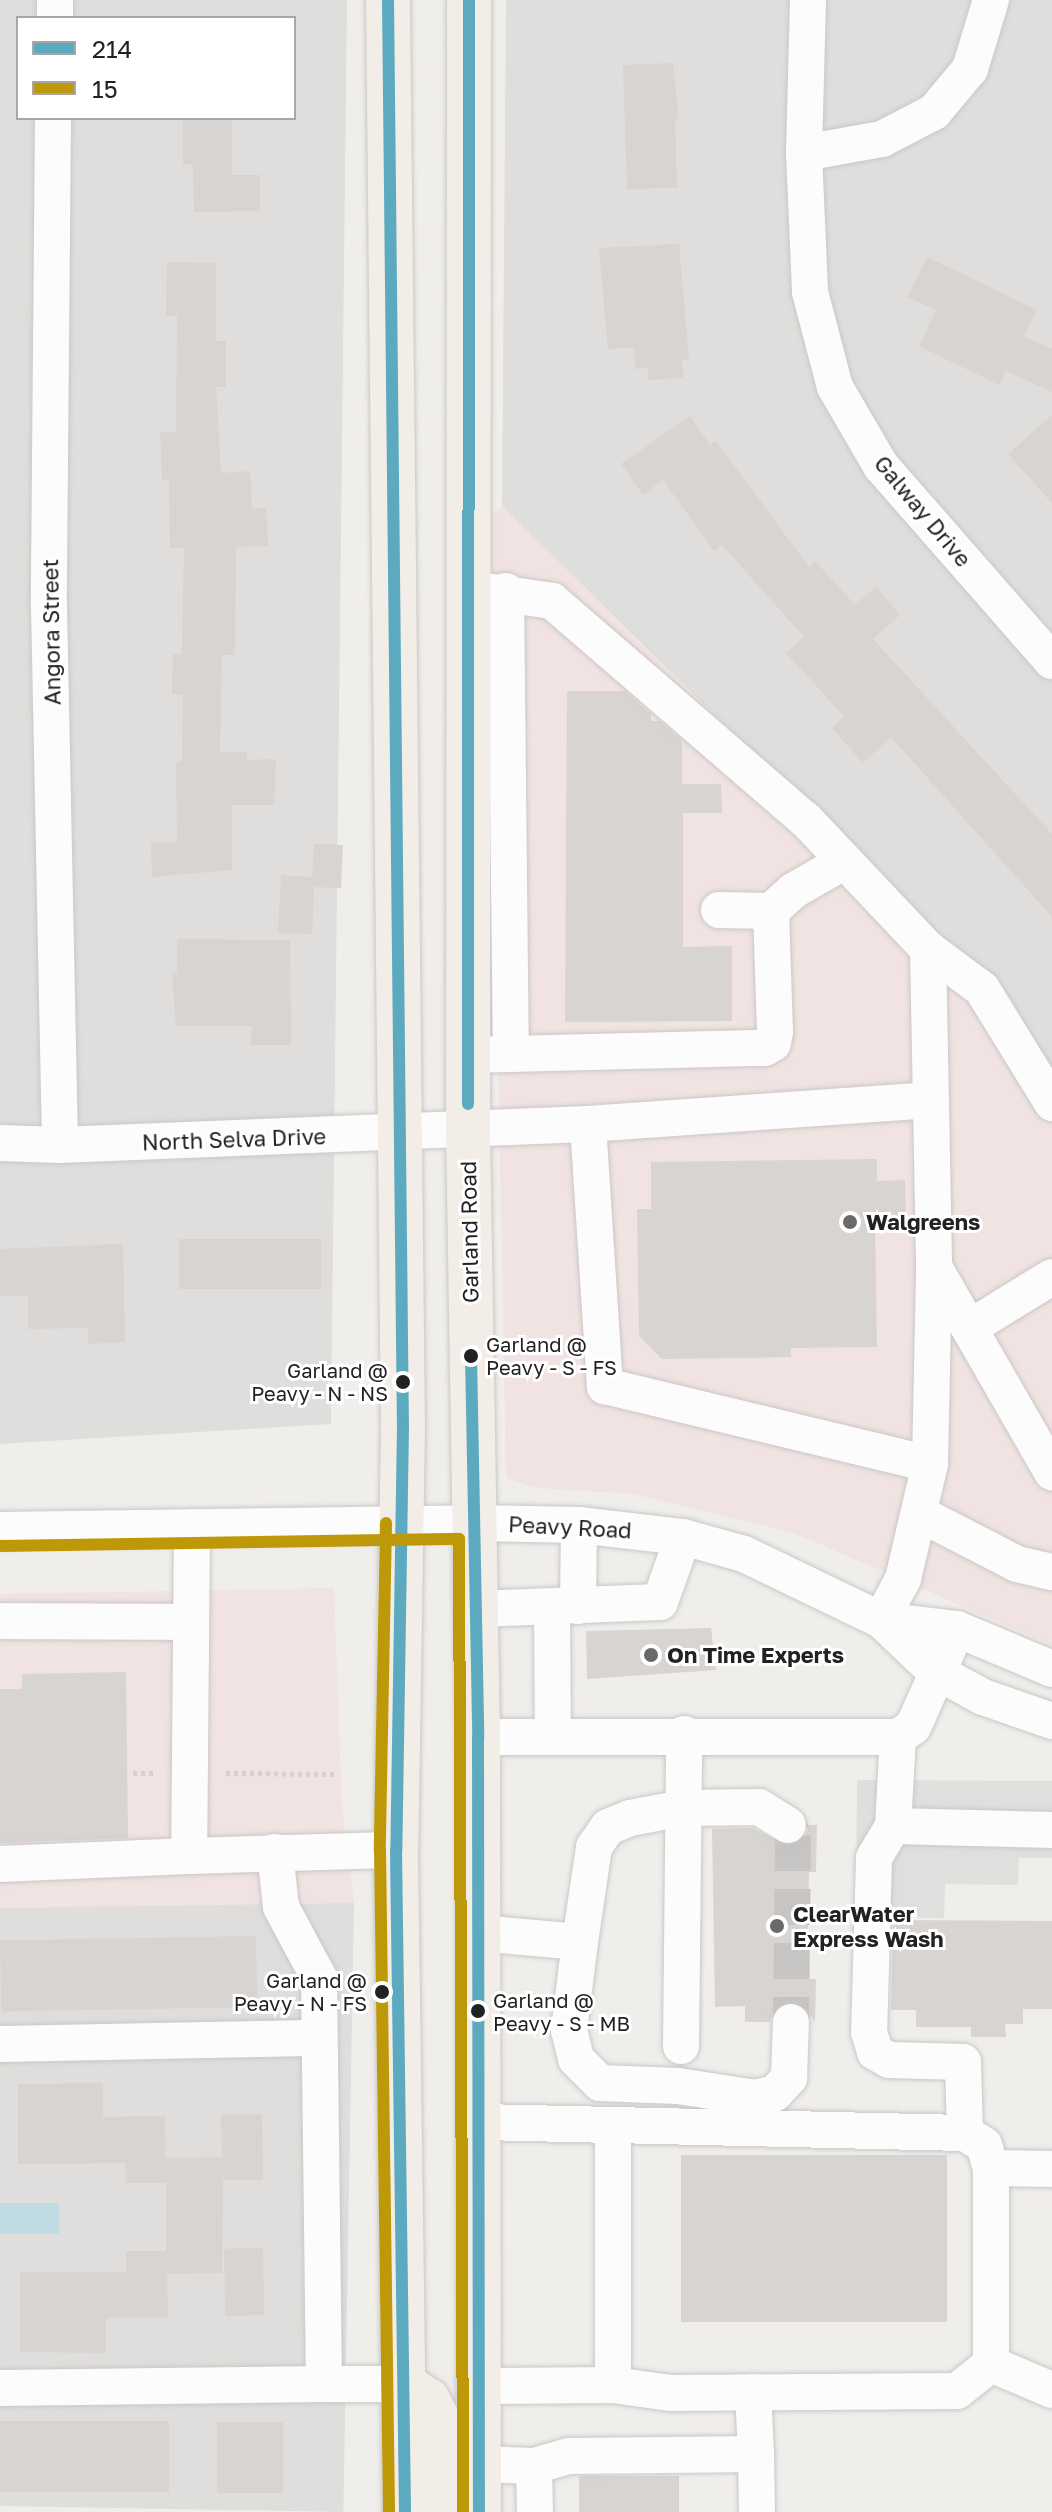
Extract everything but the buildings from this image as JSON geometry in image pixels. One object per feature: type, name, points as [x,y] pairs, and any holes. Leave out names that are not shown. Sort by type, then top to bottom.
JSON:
[{"type":"main road","points":[[388,0],[402,1523],[396,1850],[405,2512]]},
{"type":"main road","name":"Garland Road","points":[[469,0],[488,590],[489,744],[489,957],[468,1055],[478,1737],[479,2512]]},
{"type":"main road","points":[[403,2384],[428,2400],[444,2431],[443,2512]]},
{"type":"street","name":"Galway Drive","points":[[808,0],[804,153],[810,292],[835,387],[881,466],[1052,661]]},
{"type":"street","points":[[804,153],[882,139],[934,112],[970,69],[991,0]]},
{"type":"street","name":"Angora Street","points":[[53,120],[49,606],[60,1145]]},
{"type":"street","points":[[488,590],[552,601],[805,819],[928,949],[982,989],[1052,1103]]},
{"type":"street","points":[[719,910],[771,911],[793,891],[845,861]]},
{"type":"street","points":[[468,1055],[765,1048],[773,1043],[775,1032],[771,911]]},
{"type":"street","points":[[881,1620],[903,1579],[922,1515],[930,1464],[934,1267],[928,949]]},
{"type":"street","points":[[489,957],[511,1054]]},
{"type":"street","name":"North Selva Drive","points":[[0,1143],[60,1145],[588,1124],[931,1100]]},
{"type":"street","points":[[588,1124],[605,1386],[930,1464]]},
{"type":"street","points":[[934,1267],[1052,1472]]},
{"type":"street","points":[[969,1328],[1052,1277]]},
{"type":"street","points":[[922,1515],[1017,1564],[1052,1572]]},
{"type":"street","name":"Peavy Road","points":[[0,1530],[475,1523],[579,1525],[683,1537],[744,1554],[881,1620],[935,1671],[983,1697],[1052,1721]]},
{"type":"street","points":[[553,1736],[565,1607],[579,1525]]},
{"type":"street","points":[[189,1856],[192,1527]]},
{"type":"street","points":[[475,1609],[660,1602],[683,1537]]},
{"type":"street","name":"Peavy Road","points":[[881,1620],[957,1629],[1052,1669]]},
{"type":"street","points":[[0,1621],[190,1622]]},
{"type":"street","points":[[478,1737],[684,1734],[898,1737],[913,1727],[935,1671],[957,1629]]},
{"type":"street","points":[[681,2046],[684,1734]]},
{"type":"street","points":[[898,1737],[893,1826],[874,1858],[869,2032],[875,2052],[889,2060],[963,2062],[965,2133]]},
{"type":"street","points":[[788,1825],[759,1807],[683,1808],[608,1827],[594,1847],[569,2030],[576,2059],[600,2083],[678,2086],[756,2098],[775,2093],[789,2078],[791,2022]]},
{"type":"street","points":[[893,1826],[1052,1830]]},
{"type":"street","points":[[0,1864],[396,1850]]},
{"type":"street","points":[[275,1852],[281,1907],[319,1978],[324,2384]]},
{"type":"street","points":[[479,1933],[580,1942]]},
{"type":"street","points":[[0,2044],[318,2038]]},
{"type":"street","points":[[480,2122],[965,2133],[984,2145],[991,2168],[991,2364]]},
{"type":"street","points":[[613,2126],[613,2385]]},
{"type":"street","points":[[991,2168],[1052,2169]]},
{"type":"street","points":[[479,2386],[613,2385],[671,2393],[957,2391],[991,2364]]},
{"type":"street","points":[[991,2364],[1052,2390]]},
{"type":"street","points":[[0,2388],[403,2384]]},
{"type":"street","points":[[753,2392],[757,2512]]},
{"type":"street","points":[[479,2464],[534,2466],[570,2456],[756,2454]]},
{"type":"street","points":[[534,2466],[535,2512]]},
{"type":"path","points":[[133,1773],[337,1774]]},
{"type":"shaded area","points":[[0,0],[347,0],[331,1424],[0,1444]]},
{"type":"shaded area","points":[[506,0],[1052,0],[1052,1085],[996,992],[502,506]]},
{"type":"shaded area","points":[[502,506],[996,992],[1052,1085],[1052,1645],[794,1533],[633,1494],[537,1488],[506,1478],[488,519]]},
{"type":"shaded area","points":[[334,1588],[342,1808],[354,1903],[0,1908],[0,1594]]},
{"type":"shaded area","points":[[857,1780],[1052,1781],[1052,1858],[1019,1858],[1018,1885],[945,1884],[944,1918],[856,1917]]},
{"type":"shaded area","points":[[0,1897],[354,1903],[343,2512],[0,2506]]},
{"type":"water","points":[[0,2203],[59,2203],[59,2234],[0,2234]]},
{"type":"tunnel","points":[[788,1825],[793,1835],[791,2022]]},
{"type":"transit line","name":"214","points":[[388,0],[403,1426],[396,1850],[405,2512]]},
{"type":"transit line","name":"214","points":[[468,1104],[469,0]]},
{"type":"transit line","name":"214","points":[[471,1356],[478,1737],[479,2512]]},
{"type":"transit line","name":"15","points":[[386,1523],[380,1850],[389,2512]]},
{"type":"transit line","name":"15","points":[[0,1546],[459,1539],[463,2512]]},
{"type":"place","name":"Walgreens","points":[[850,1222]]},
{"type":"place","name":"Garland @ Peavy - S - FS","points":[[471,1356]]},
{"type":"place","name":"Garland @ Peavy - N - NS","points":[[403,1382]]},
{"type":"place","name":"On Time Experts","points":[[651,1655]]},
{"type":"place","name":"ClearWater Express Wash","points":[[777,1926]]},
{"type":"place","name":"Garland @ Peavy - N - FS","points":[[382,1992]]},
{"type":"place","name":"Garland @ Peavy - S - MB","points":[[478,2011]]}]
